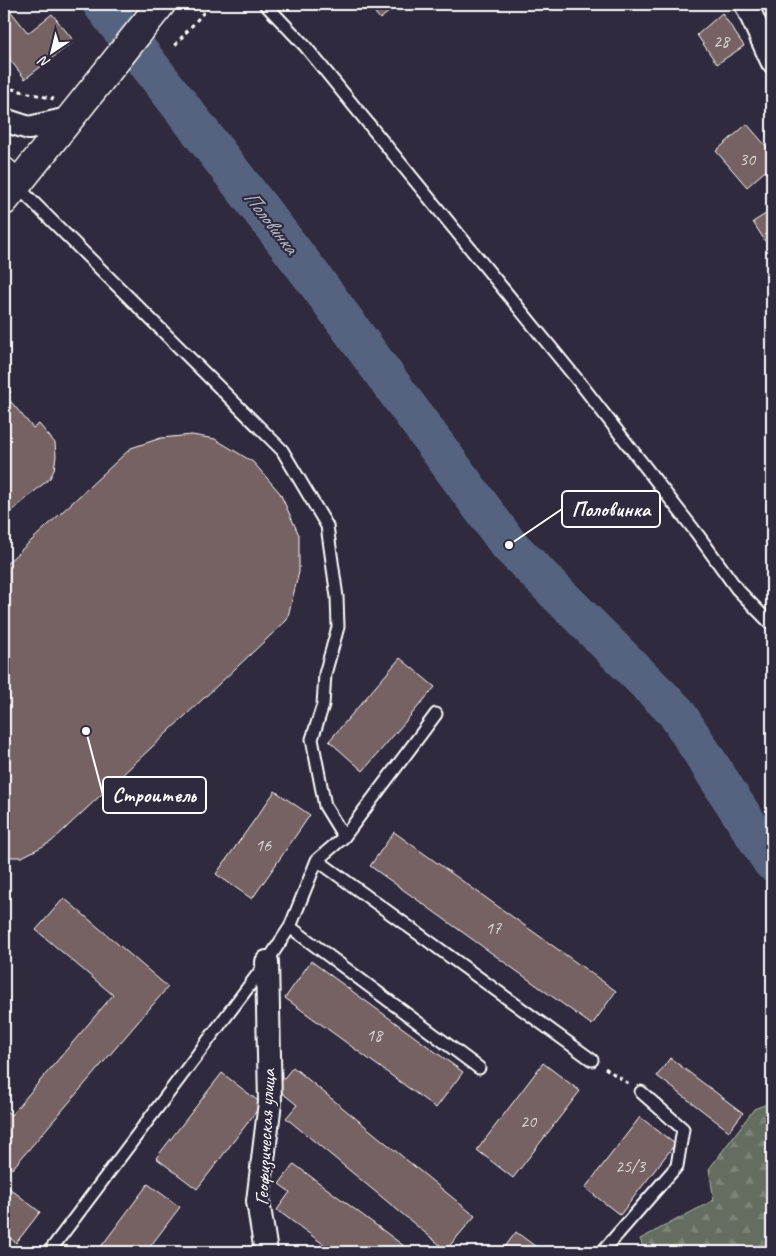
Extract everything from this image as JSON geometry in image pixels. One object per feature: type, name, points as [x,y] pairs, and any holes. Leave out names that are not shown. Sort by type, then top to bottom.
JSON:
[{"type":"street","points":[[746,4],[772,61]]},
{"type":"street","points":[[8,186],[68,108],[156,9]]},
{"type":"street","points":[[4,120],[29,128],[68,108]]},
{"type":"street","name":"Геофизическая улица","points":[[266,1252],[258,1201],[270,1102],[267,962]]},
{"type":"lane","points":[[265,4],[305,46],[584,388],[698,535],[737,589],[772,623]]},
{"type":"lane","points":[[8,186],[282,450],[327,526],[337,597],[338,627],[325,674],[322,705],[312,739],[325,806],[344,837]]},
{"type":"lane","points":[[49,1252],[267,962],[290,927],[317,860],[344,837],[436,714]]},
{"type":"lane","points":[[317,860],[592,1060]]},
{"type":"lane","points":[[290,927],[479,1068]]},
{"type":"lane","points":[[602,1252],[677,1166],[683,1129],[641,1092]]},
{"type":"path","points":[[175,46],[211,4]]},
{"type":"path","points":[[4,87],[68,108]]},
{"type":"path","points":[[592,1060],[641,1092]]},
{"type":"green space","points":[[772,1102],[772,1252],[645,1252],[640,1239],[714,1200],[709,1169],[754,1109]]},
{"type":"building","points":[[368,4],[399,4],[380,19]]},
{"type":"building","points":[[9,9],[28,33],[52,14],[74,41],[25,79],[4,52],[4,13]]},
{"type":"building","points":[[722,13],[744,46],[717,64],[697,35]]},
{"type":"building","points":[[747,124],[772,153],[772,165],[747,187],[716,151]]},
{"type":"building","points":[[772,210],[772,240],[767,244],[753,222]]},
{"type":"building","points":[[4,386],[11,392],[6,396],[33,428],[39,424],[55,443],[56,456],[54,470],[50,478],[4,518]]},
{"type":"building","points":[[192,435],[215,439],[253,462],[280,493],[299,535],[299,572],[287,620],[51,842],[22,857],[4,857],[4,566],[131,448],[161,438]]},
{"type":"building","points":[[400,658],[435,687],[363,771],[329,741]]},
{"type":"building","points":[[275,791],[310,815],[252,899],[216,874]]},
{"type":"building","points":[[394,832],[616,991],[592,1025],[370,866]]},
{"type":"building","points":[[64,898],[168,987],[12,1169],[4,1162],[4,1109],[11,1115],[113,995],[36,930]]},
{"type":"building","points":[[311,961],[463,1072],[436,1108],[285,998]]},
{"type":"building","points":[[670,1058],[743,1113],[729,1131],[657,1076]]},
{"type":"building","points":[[543,1063],[580,1091],[513,1178],[477,1150]]},
{"type":"building","points":[[293,1067],[475,1216],[446,1250],[286,1118],[297,1105],[276,1088]]},
{"type":"building","points":[[222,1073],[262,1104],[197,1189],[156,1158]]},
{"type":"building","points":[[640,1117],[675,1144],[620,1215],[585,1188]]},
{"type":"building","points":[[294,1164],[412,1252],[334,1252],[277,1210],[290,1192],[279,1184]]},
{"type":"building","points":[[4,1184],[40,1212],[16,1243],[4,1233]]},
{"type":"building","points":[[148,1184],[180,1207],[146,1252],[97,1252]]},
{"type":"building","points":[[516,1232],[543,1252],[501,1252]]},
{"type":"waterway","name":"Половинка","points":[[102,4],[315,280],[509,545],[676,712],[772,862]]},
{"type":"place","name":"Половинка","points":[[509,545]]},
{"type":"place","name":"Строитель","points":[[86,731]]}]
